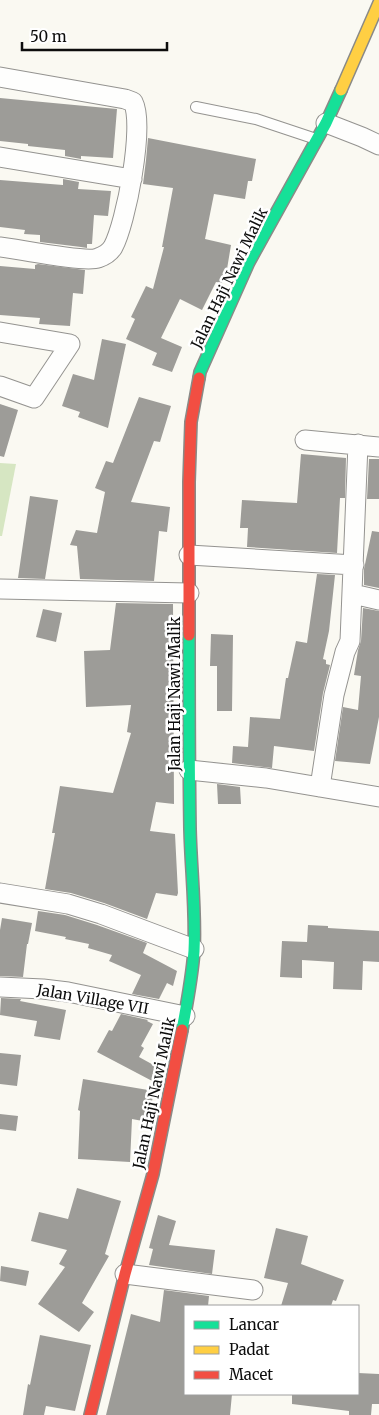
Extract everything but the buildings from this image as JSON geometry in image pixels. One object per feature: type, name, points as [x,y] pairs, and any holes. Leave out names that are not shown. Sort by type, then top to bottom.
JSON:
[{"type":"main road","name":"Jalan Haji Nawi Malik","points":[[90,1415],[125,1274],[153,1174],[192,976],[194,899],[191,861],[189,770],[189,482],[191,422],[200,372],[249,262],[322,131],[379,3]]},
{"type":"street","points":[[0,77],[133,102],[135,106],[136,133],[129,199],[121,227],[112,248],[104,256],[95,259],[81,259],[0,247]]},
{"type":"street","points":[[322,131],[362,137],[379,145]]},
{"type":"street","points":[[0,157],[132,178]]},
{"type":"street","points":[[0,332],[70,344],[34,398],[0,386]]},
{"type":"street","points":[[305,440],[379,447]]},
{"type":"street","points":[[320,787],[334,695],[345,652],[350,641],[358,444]]},
{"type":"street","points":[[189,555],[354,565]]},
{"type":"street","points":[[0,589],[189,593]]},
{"type":"street","points":[[353,594],[379,600]]},
{"type":"street","points":[[189,770],[266,778],[379,797]]},
{"type":"street","points":[[0,893],[68,904],[101,914],[194,949]]},
{"type":"street","name":"Jalan Village VII","points":[[0,987],[43,988],[185,1016]]},
{"type":"street","points":[[125,1274],[253,1290]]},
{"type":"lane","points":[[196,107],[322,131]]},
{"type":"green space","points":[[0,463],[16,464],[2,536],[0,536]]},
{"type":"traffic: fast","points":[[199,378],[249,262],[326,123],[341,90]]},
{"type":"traffic: fast","points":[[182,1030],[194,951],[190,829],[189,635]]},
{"type":"traffic: slow","points":[[341,90],[379,3]]},
{"type":"traffic: jam","points":[[189,635],[191,422],[199,378]]},
{"type":"traffic: jam","points":[[90,1415],[125,1274],[153,1174],[182,1030]]}]
